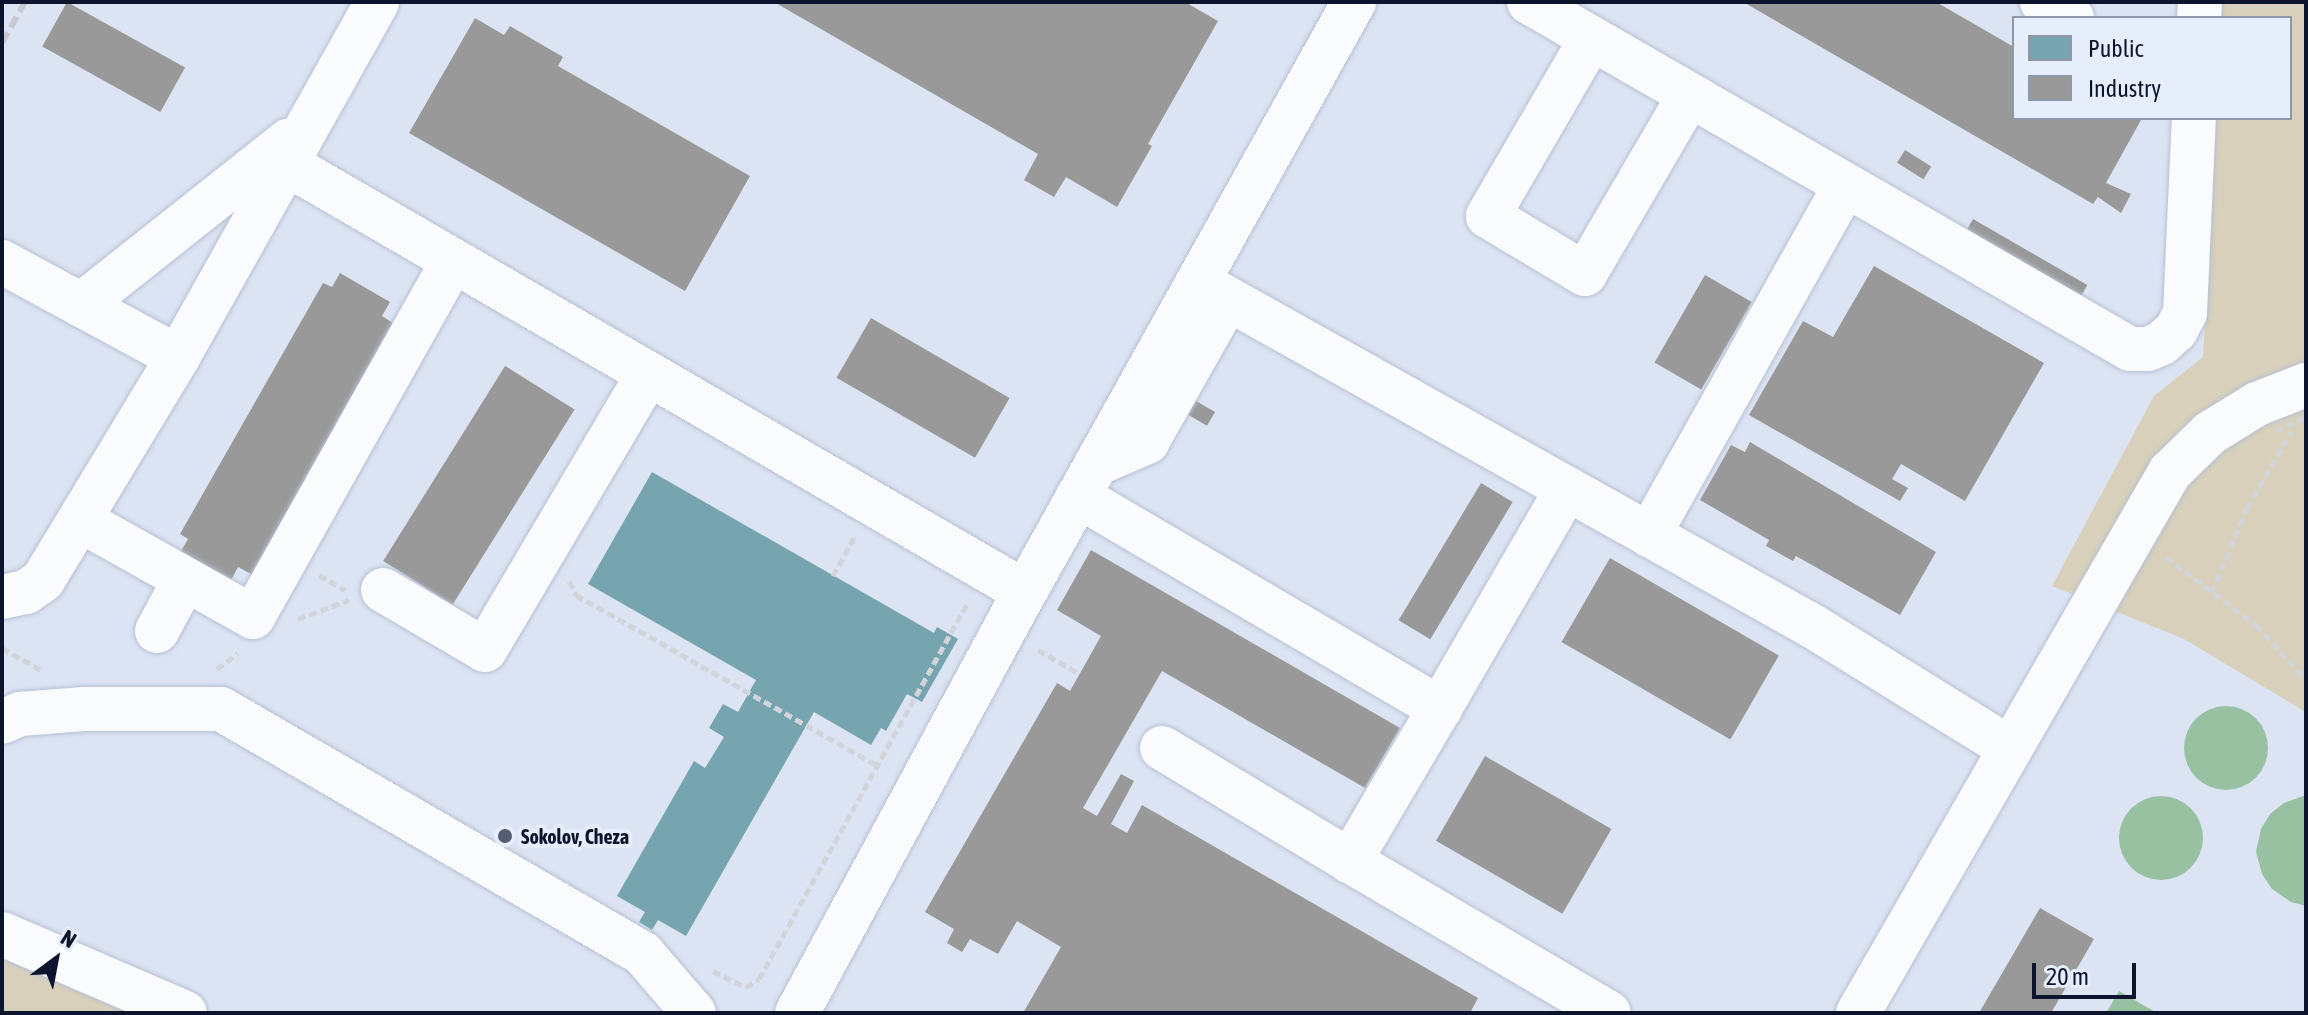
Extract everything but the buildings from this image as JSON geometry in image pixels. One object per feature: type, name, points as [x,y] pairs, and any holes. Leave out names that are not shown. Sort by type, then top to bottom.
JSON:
[{"type":"street","points":[[2,597],[26,592],[43,580],[178,357],[377,2]]},
{"type":"street","points":[[797,1013],[1087,480],[1213,290],[1354,2]]},
{"type":"street","points":[[1529,2],[2130,349],[2148,349],[2176,330],[2185,313],[2194,120]]},
{"type":"street","points":[[2042,2],[2068,16]]},
{"type":"street","points":[[1591,39],[1488,216],[1585,274],[1689,96]]},
{"type":"street","points":[[81,305],[307,126]]},
{"type":"street","points":[[285,163],[1025,592]]},
{"type":"street","points":[[1649,535],[1845,186]]},
{"type":"street","points":[[80,520],[253,617],[453,261]]},
{"type":"street","points":[[2,262],[178,357]]},
{"type":"street","points":[[1213,290],[1814,627],[2009,748]]},
{"type":"street","points":[[383,590],[485,650],[648,374]]},
{"type":"street","points":[[1858,1013],[2009,748],[2149,543],[2170,472],[2210,433],[2257,404],[2306,385]]},
{"type":"street","points":[[1087,480],[1440,708]]},
{"type":"street","points":[[1350,861],[1567,489]]},
{"type":"street","points":[[157,631],[185,579]]},
{"type":"street","points":[[2,722],[20,714],[84,709],[221,709],[643,954],[694,1013]]},
{"type":"street","points":[[1162,748],[1609,1013]]},
{"type":"street","points":[[2,934],[185,1013]]},
{"type":"path","points":[[2212,592],[2247,508],[2306,405]]},
{"type":"path","points":[[2276,431],[2306,417]]},
{"type":"path","points":[[550,540],[576,595],[878,766]]},
{"type":"path","points":[[2149,543],[2256,625],[2306,680]]},
{"type":"path","points":[[708,969],[746,987],[759,979],[985,569]]},
{"type":"shaded area","points":[[2222,2],[2306,2],[2306,712],[2184,639],[2052,586],[2154,396],[2203,357],[2216,120],[2292,120],[2292,16],[2221,16]]},
{"type":"shaded area","points":[[2226,706],[2242,709],[2256,718],[2265,732],[2268,748],[2265,764],[2256,778],[2242,787],[2226,790],[2210,787],[2196,778],[2187,764],[2184,748],[2187,732],[2196,718],[2210,709]]},
{"type":"shaded area","points":[[2306,795],[2306,906],[2291,902],[2272,889],[2262,874],[2256,852],[2261,829],[2270,814],[2284,803]]},
{"type":"shaded area","points":[[2161,796],[2177,799],[2191,808],[2200,822],[2203,838],[2200,854],[2191,868],[2177,877],[2161,880],[2145,877],[2131,868],[2122,854],[2119,838],[2122,822],[2131,808],[2145,799]]},
{"type":"shaded area","points":[[2,934],[185,1013],[2,1013]]},
{"type":"shaded area","points":[[2119,991],[2157,1013],[2106,1013]]},
{"type":"railway","points":[[2,43],[25,2]]},
{"type":"place","name":"Sokolov, Cheza","points":[[505,836]]}]
